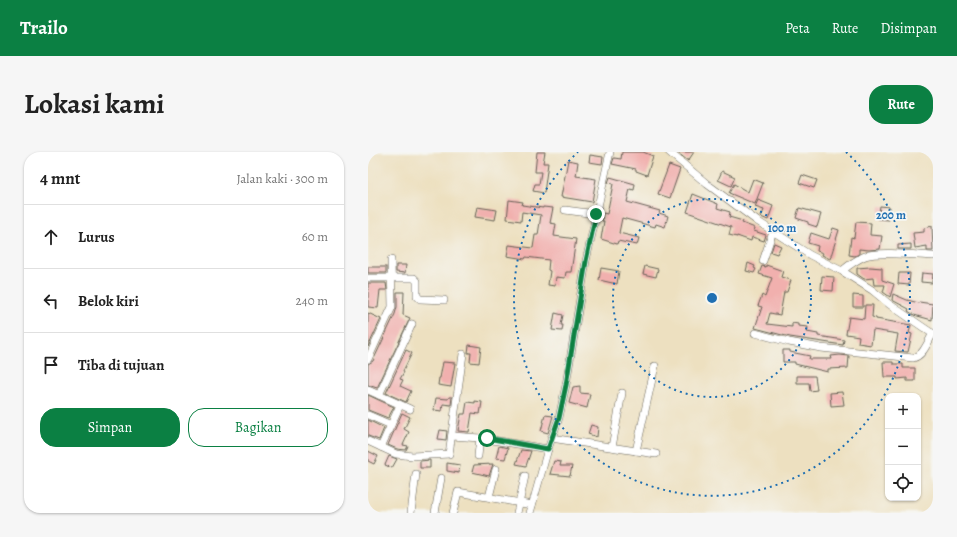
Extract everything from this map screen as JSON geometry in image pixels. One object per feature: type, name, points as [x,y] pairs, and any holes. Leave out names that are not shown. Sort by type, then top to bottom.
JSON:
[{"type":"street","points":[[530,513],[548,449],[559,418],[566,385],[586,261],[610,152]]},
{"type":"street","points":[[669,152],[707,184],[757,221],[810,255],[842,271],[872,290],[889,304],[933,333],[921,354],[913,358],[821,348],[789,342],[756,333]]},
{"type":"street","points":[[565,210],[596,214]]},
{"type":"street","points":[[763,261],[773,231]]},
{"type":"street","points":[[842,271],[854,261],[866,255],[933,256]]},
{"type":"street","points":[[368,360],[392,308],[392,260]]},
{"type":"street","points":[[368,278],[414,278],[417,282],[417,296],[421,300],[444,300]]},
{"type":"street","points":[[379,395],[412,324]]},
{"type":"street","points":[[368,441],[396,454],[449,454],[463,354]]},
{"type":"street","points":[[636,451],[655,366]]},
{"type":"street","points":[[368,390],[410,409]]},
{"type":"street","points":[[612,448],[622,393]]},
{"type":"street","points":[[381,447],[400,405]]},
{"type":"street","points":[[368,415],[391,425]]},
{"type":"street","points":[[452,436],[480,438],[548,449]]},
{"type":"street","points":[[478,456],[480,438]]},
{"type":"street","points":[[552,438],[656,454]]},
{"type":"street","points":[[490,498],[496,469]]},
{"type":"street","points":[[411,513],[416,474]]},
{"type":"street","points":[[517,513],[525,476]]},
{"type":"street","points":[[435,513],[441,478]]},
{"type":"street","points":[[453,513],[458,492],[532,505]]},
{"type":"building","points":[[537,152],[545,152],[543,163],[548,163],[544,193],[533,191],[535,184],[539,184],[541,172],[535,172]]},
{"type":"building","points":[[622,152],[643,152],[653,156],[647,175],[636,171],[636,169],[612,164],[614,158],[621,159]]},
{"type":"building","points":[[677,152],[694,152],[688,161]]},
{"type":"building","points":[[590,155],[603,157],[602,164],[589,162]]},
{"type":"building","points":[[568,160],[578,162],[576,176],[596,179],[592,202],[561,197]]},
{"type":"building","points":[[669,165],[680,169],[670,198],[658,194]]},
{"type":"building","points":[[722,171],[735,177],[731,186],[718,180]]},
{"type":"building","points":[[802,175],[817,180],[814,188],[799,183]]},
{"type":"building","points":[[610,177],[635,184],[634,190],[630,189],[627,202],[660,211],[659,213],[668,216],[665,227],[656,224],[655,227],[622,218],[619,233],[639,238],[637,245],[618,241],[617,244],[601,239],[604,221],[602,221],[603,213],[607,214],[613,184],[608,183]]},
{"type":"building","points":[[753,179],[763,183],[755,204],[729,193],[734,184],[748,192]]},
{"type":"building","points":[[693,194],[718,204],[717,208],[730,212],[729,217],[743,221],[742,223],[755,228],[754,231],[766,235],[764,241],[752,237],[751,241],[729,235],[731,227],[687,212]]},
{"type":"building","points":[[509,200],[523,202],[522,205],[553,208],[550,223],[556,224],[554,236],[576,239],[571,272],[566,272],[565,278],[556,277],[555,286],[548,285],[550,271],[548,270],[549,260],[526,257],[525,259],[507,256],[509,245],[533,248],[535,235],[538,235],[541,215],[522,212],[521,221],[507,219]]},
{"type":"building","points":[[758,200],[773,206],[768,220],[761,217],[764,210],[755,207]]},
{"type":"building","points":[[880,206],[890,207],[889,220],[878,219]]},
{"type":"building","points":[[477,207],[497,210],[495,220],[475,217]]},
{"type":"building","points":[[799,208],[821,214],[817,227],[796,218]]},
{"type":"building","points":[[856,222],[871,223],[870,235],[882,236],[880,249],[859,249],[859,254],[855,256],[849,255],[851,237],[854,238]]},
{"type":"building","points":[[932,226],[933,251],[927,251],[927,246],[915,248],[913,233],[924,232],[924,228]]},
{"type":"building","points":[[833,228],[839,230],[830,259],[822,255],[823,253],[817,251],[818,246],[808,243],[811,233],[829,239]]},
{"type":"building","points":[[774,243],[781,246],[777,254],[771,252]]},
{"type":"building","points":[[911,244],[911,249],[898,249],[898,245]]},
{"type":"building","points":[[748,263],[755,266],[754,268],[756,269],[754,273],[746,271]]},
{"type":"building","points":[[396,265],[406,265],[405,273],[396,272]]},
{"type":"building","points":[[766,265],[783,271],[781,277],[791,280],[787,292],[784,292],[780,315],[770,313],[767,324],[792,327],[792,323],[798,324],[798,326],[808,327],[807,332],[818,334],[818,336],[844,340],[843,345],[790,337],[755,328],[762,307],[758,306],[762,295],[765,297],[772,278],[759,274],[762,266],[766,267]]},
{"type":"building","points":[[645,266],[658,269],[656,277],[643,274]]},
{"type":"building","points":[[368,267],[386,267],[386,273],[368,273]]},
{"type":"building","points":[[601,268],[619,271],[617,284],[599,280]]},
{"type":"building","points":[[857,268],[882,268],[882,280],[894,284],[890,297],[883,292],[885,285],[874,285],[873,278],[864,279],[857,274]]},
{"type":"building","points":[[899,273],[910,273],[909,285],[898,284]]},
{"type":"building","points":[[922,273],[933,274],[932,283],[921,282]]},
{"type":"building","points":[[822,276],[834,277],[833,291],[821,290]]},
{"type":"building","points":[[368,283],[386,283],[387,290],[380,290],[378,308],[368,307]]},
{"type":"building","points":[[397,292],[404,292],[403,315],[410,318],[377,388],[368,385],[368,364],[373,361],[395,314],[397,307]]},
{"type":"building","points":[[893,294],[919,303],[933,304],[932,320],[914,315],[908,311],[909,309],[892,300]]},
{"type":"building","points":[[853,295],[863,296],[863,307],[853,307]]},
{"type":"building","points":[[865,305],[873,305],[872,317],[876,319],[911,325],[909,333],[912,334],[908,352],[895,351],[898,334],[873,330],[871,345],[858,343],[859,336],[846,334],[849,317],[864,319]]},
{"type":"building","points":[[368,313],[381,319],[368,347]]},
{"type":"building","points":[[555,313],[563,315],[561,325],[563,325],[562,331],[552,330]]},
{"type":"building","points":[[469,345],[481,347],[479,363],[470,362],[471,353],[468,353]]},
{"type":"building","points":[[406,350],[412,353],[400,379],[403,380],[400,386],[411,391],[406,402],[386,393]]},
{"type":"building","points":[[783,350],[790,350],[790,352],[810,356],[809,359],[832,359],[831,356],[849,356],[848,368],[828,369],[828,372],[795,364],[795,362],[783,362]]},
{"type":"building","points":[[443,362],[455,363],[451,387],[438,385]]},
{"type":"building","points":[[883,362],[903,364],[903,368],[915,368],[915,381],[907,381],[907,378],[897,379],[897,377],[884,377]]},
{"type":"building","points":[[797,376],[815,376],[817,390],[810,391],[809,383],[797,383]]},
{"type":"building","points":[[580,386],[580,393],[590,394],[587,408],[569,403],[573,387]]},
{"type":"building","points":[[842,392],[844,405],[831,406],[830,393]]},
{"type":"building","points":[[368,395],[394,407],[388,418],[368,410]]},
{"type":"building","points":[[449,397],[452,397],[451,405],[443,404],[442,411],[434,410],[436,398],[448,399]]},
{"type":"building","points":[[475,401],[482,402],[480,414],[472,413],[469,432],[458,431],[461,414],[465,414],[467,402],[475,403]]},
{"type":"building","points":[[402,413],[410,417],[404,429],[409,432],[403,445],[408,446],[406,450],[397,449],[388,445]]},
{"type":"building","points":[[545,415],[553,416],[548,433],[541,431]]},
{"type":"building","points":[[368,420],[384,428],[379,440],[368,436]]},
{"type":"building","points":[[591,425],[598,427],[597,437],[588,434]]},
{"type":"building","points":[[440,430],[447,431],[446,440],[438,439]]},
{"type":"building","points":[[499,446],[508,448],[505,459],[496,458]]},
{"type":"building","points":[[521,450],[531,451],[526,466],[516,464]]},
{"type":"building","points":[[368,451],[378,456],[374,464],[368,461]]},
{"type":"building","points":[[389,456],[397,459],[392,468],[385,465]]},
{"type":"building","points":[[430,460],[430,468],[420,468],[420,461]]},
{"type":"building","points":[[554,461],[561,462],[560,466],[572,466],[570,476],[550,474]]},
{"type":"building","points":[[447,463],[460,465],[459,473],[447,471]]},
{"type":"building","points":[[493,464],[489,476],[472,472],[474,465]]},
{"type":"route","points":[[487,438],[548,449],[559,418],[566,385],[586,261],[596,214]]}]
